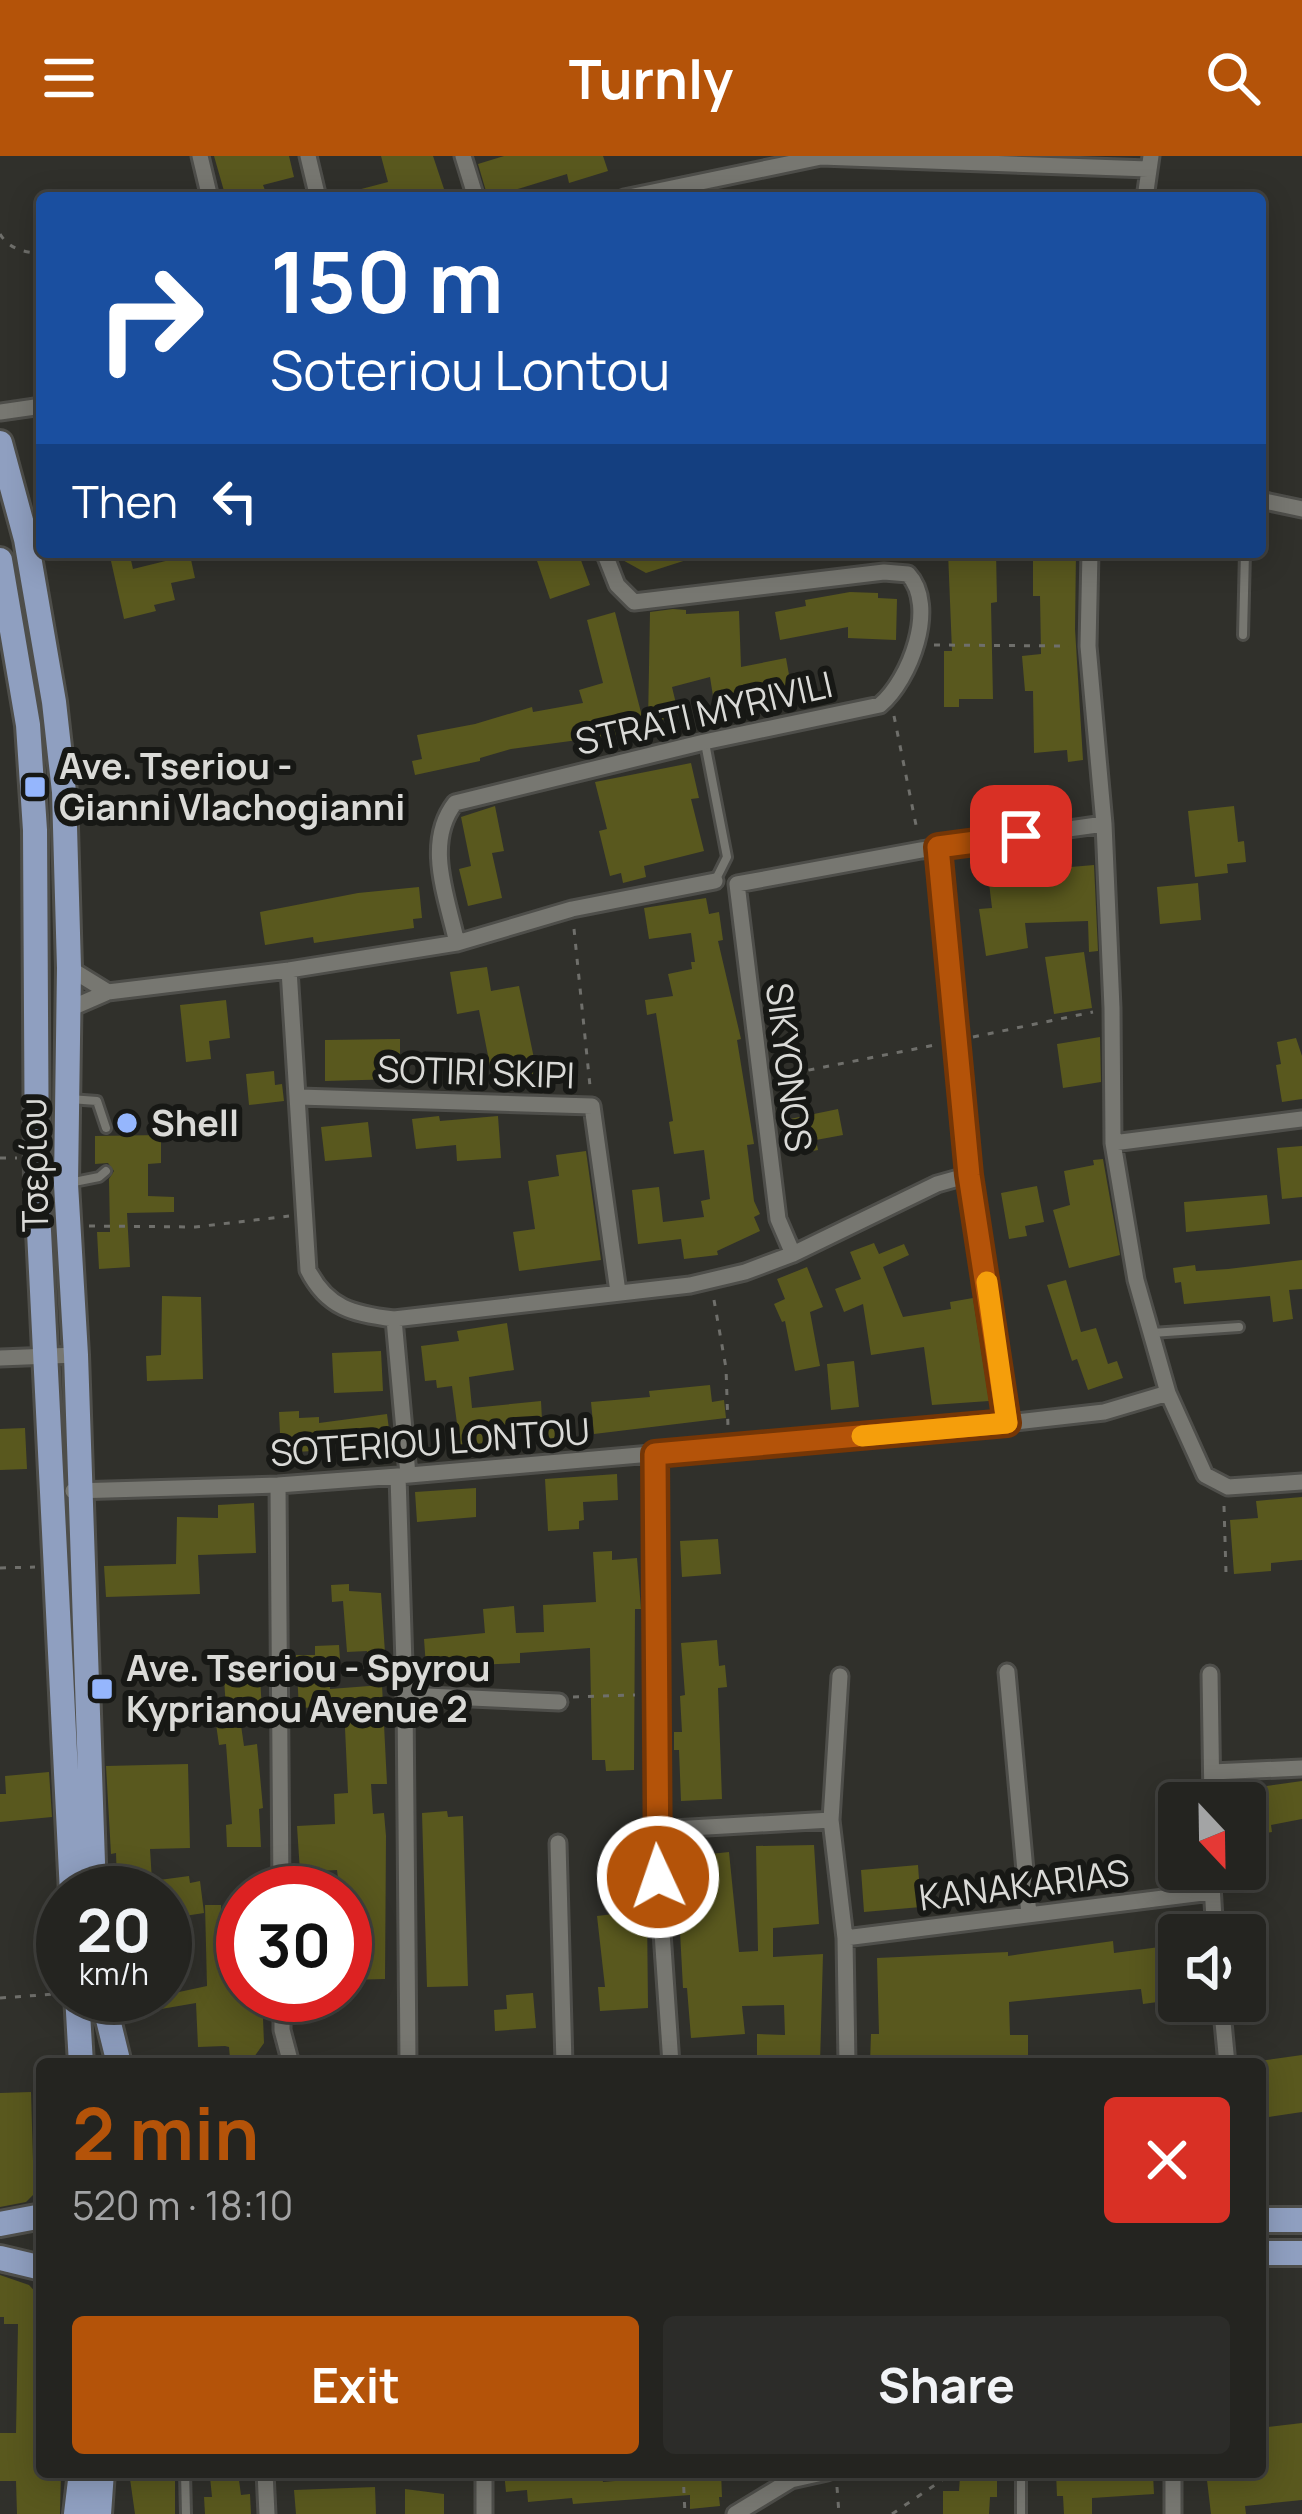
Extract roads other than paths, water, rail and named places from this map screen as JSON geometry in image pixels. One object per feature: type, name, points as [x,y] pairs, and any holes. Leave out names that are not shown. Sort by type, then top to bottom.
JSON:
[{"type":"main road","name":"Τσερίου","points":[[0,442],[26,539],[64,793],[70,968],[66,1184],[93,1866]]},
{"type":"main road","name":"Τσερίου","points":[[0,560],[28,725],[34,830],[43,1354],[70,1866]]},
{"type":"main road","points":[[79,2022],[81,2058]]},
{"type":"main road","points":[[109,2022],[118,2058]]},
{"type":"main road","points":[[0,2224],[36,2217]]},
{"type":"main road","points":[[1266,2220],[1302,2220]]},
{"type":"main road","points":[[1266,2253],[1302,2253]]},
{"type":"main road","points":[[0,2258],[36,2267]]},
{"type":"main road","points":[[76,2514],[80,2478]]},
{"type":"main road","points":[[99,2514],[102,2478]]},
{"type":"street","points":[[200,156],[209,192]]},
{"type":"street","points":[[308,156],[317,192]]},
{"type":"street","points":[[463,156],[474,192]]},
{"type":"street","points":[[655,192],[821,156],[1149,162],[1146,192]]},
{"type":"street","points":[[0,412],[36,407]]},
{"type":"street","points":[[1266,501],[1302,509]]},
{"type":"street","name":"STRATI MYRIVILI","points":[[457,943],[438,854],[440,822],[455,803],[880,704],[898,690],[915,645],[920,604],[918,584],[908,574],[884,572],[634,602],[617,585],[606,558]]},
{"type":"street","points":[[1090,558],[1088,646],[1104,824],[1113,1144],[1136,1280],[1168,1393],[1204,1475],[1223,1486],[1302,1482]]},
{"type":"street","points":[[1007,1423],[969,1175],[930,849],[1104,824]]},
{"type":"street","name":"SIKYONOS","points":[[793,1254],[778,1219],[736,884],[930,849]]},
{"type":"street","points":[[69,1010],[107,992],[457,943],[572,910],[715,881]]},
{"type":"street","points":[[70,968],[107,992]]},
{"type":"street","points":[[290,970],[308,1270],[319,1291],[334,1305],[357,1315],[394,1319],[710,1280],[793,1254],[937,1184],[969,1175]]},
{"type":"street","name":"SOTIRI SKIPI","points":[[299,1097],[592,1106],[618,1292]]},
{"type":"street","points":[[1113,1144],[1302,1119]]},
{"type":"street","points":[[394,1319],[403,1476],[408,2058]]},
{"type":"street","points":[[0,1358],[76,1354]]},
{"type":"street","name":"SOTERIOU LONTOU","points":[[52,1493],[278,1485],[729,1448],[1104,1412],[1168,1393]]},
{"type":"street","points":[[655,1454],[655,1830],[671,2058]]},
{"type":"street","points":[[278,1485],[281,1866]]},
{"type":"street","points":[[1007,1672],[1029,1915]]},
{"type":"street","points":[[1210,1675],[1212,1782]]},
{"type":"street","points":[[841,1676],[831,1820],[844,1938],[847,2058]]},
{"type":"street","points":[[406,1695],[559,1702]]},
{"type":"street","points":[[1212,1772],[1302,1768]]},
{"type":"street","points":[[655,1830],[831,1820]]},
{"type":"street","points":[[558,1843],[564,2058]]},
{"type":"street","points":[[1211,1892],[1213,1914]]},
{"type":"street","name":"KANAKARIAS","points":[[844,1938],[1211,1892]]},
{"type":"street","points":[[282,2022],[289,2058]]},
{"type":"street","points":[[1223,2022],[1226,2058]]},
{"type":"street","points":[[265,2478],[267,2514]]},
{"type":"street","points":[[484,2478],[484,2514]]},
{"type":"street","points":[[735,2514],[800,2478]]},
{"type":"street","points":[[1173,2478],[1173,2514]]},
{"type":"lane","points":[[1243,635],[1245,558]]},
{"type":"lane","points":[[704,742],[728,857],[715,881]]},
{"type":"lane","points":[[68,1099],[97,1101],[106,1127]]},
{"type":"lane","points":[[66,1184],[106,1171]]},
{"type":"lane","points":[[1152,1333],[1239,1328]]},
{"type":"lane","points":[[185,2478],[186,2514]]},
{"type":"lane","points":[[1021,2478],[1021,2514]]},
{"type":"place","name":"Ave. Tseriou - Gianni Vlachogianni","points":[[35,787]]},
{"type":"place","name":"Shell","points":[[127,1123]]},
{"type":"place","name":"Ave. Tseriou - Spyrou Kyprianou Avenue 2","points":[[102,1689]]}]
